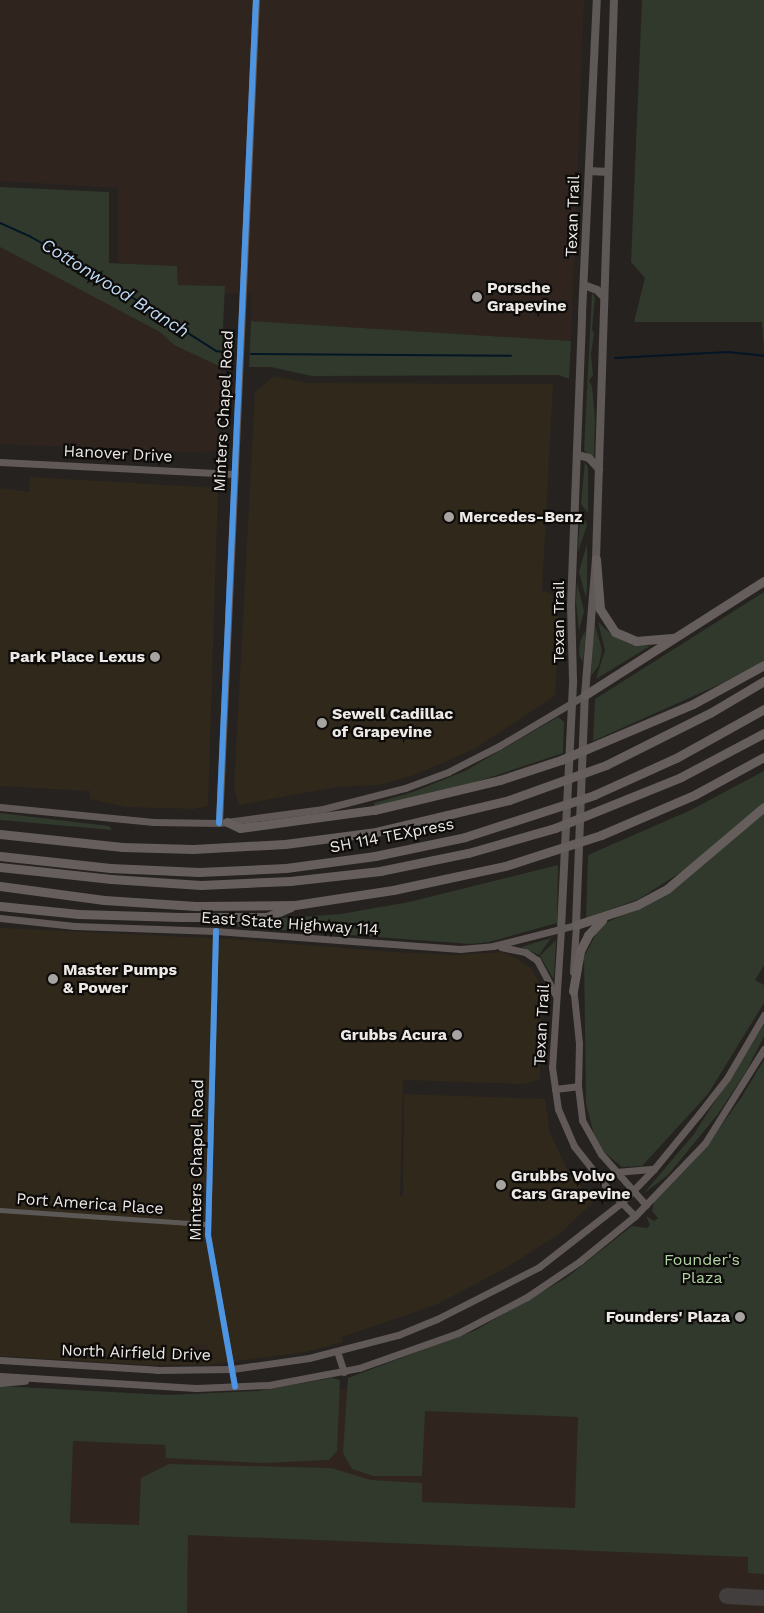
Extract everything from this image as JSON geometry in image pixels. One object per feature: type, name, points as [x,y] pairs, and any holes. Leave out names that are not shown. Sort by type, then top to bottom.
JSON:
[{"type":"highway","points":[[596,559],[600,609],[615,632],[636,641],[675,638]]},
{"type":"highway","points":[[585,694],[764,581]]},
{"type":"highway","points":[[223,823],[240,828],[374,810],[500,780],[561,760],[693,704],[764,665]]},
{"type":"highway","points":[[0,834],[122,847],[194,849],[285,844],[385,830],[509,800],[606,765],[710,713],[764,681]]},
{"type":"highway","name":"SH 114 TEXpress","points":[[0,856],[110,868],[199,872],[286,868],[384,854],[474,835],[594,795],[676,758],[764,709]]},
{"type":"highway","name":"SH 114 TEXpress","points":[[0,867],[111,879],[201,884],[290,881],[380,870],[468,853],[564,825],[681,777],[764,733]]},
{"type":"highway","points":[[0,886],[155,905],[295,905],[433,883],[549,853],[652,814],[764,757]]},
{"type":"highway","points":[[576,925],[605,917],[667,889],[764,807]]},
{"type":"highway","points":[[0,906],[110,915],[267,917],[295,905]]},
{"type":"highway","points":[[573,991],[583,945],[605,917]]},
{"type":"main road","name":"Minters Chapel Road","points":[[223,823],[235,474],[256,0]]},
{"type":"main road","name":"Texan Trail","points":[[597,0],[571,606],[572,703],[562,928],[553,1046],[558,1108],[574,1146],[635,1216]]},
{"type":"main road","name":"Texan Trail","points":[[614,0],[596,559],[582,744],[573,991],[579,1043],[578,1086],[582,1120],[590,1138],[616,1172],[646,1205]]},
{"type":"main road","points":[[589,171],[608,172]]},
{"type":"main road","points":[[584,285],[598,290],[604,298]]},
{"type":"main road","points":[[578,455],[589,458],[599,469]]},
{"type":"main road","name":"Hanover Drive","points":[[0,462],[235,474]]},
{"type":"main road","points":[[0,807],[152,822],[223,823],[332,808],[405,788],[470,761],[585,694]]},
{"type":"main road","name":"East State Highway 114","points":[[0,918],[75,926],[216,931],[404,947],[493,946],[576,925]]},
{"type":"main road","points":[[493,946],[525,952],[537,960],[553,986],[557,1002]]},
{"type":"main road","name":"North Airfield Drive","points":[[0,1360],[157,1370],[232,1369],[300,1360],[398,1335],[477,1301],[539,1267],[621,1202],[654,1169],[727,1078],[764,1014]]},
{"type":"main road","name":"North Airfield Drive","points":[[0,1376],[196,1388],[269,1385],[344,1372],[420,1348],[490,1317],[580,1261],[635,1216],[705,1142],[764,1049]]},
{"type":"main road","points":[[555,1089],[578,1086]]},
{"type":"main road","points":[[616,1172],[654,1169]]},
{"type":"main road","points":[[337,1351],[344,1372]]},
{"type":"main road","points":[[0,1383],[56,1380]]},
{"type":"street","name":"Minters Chapel Road","points":[[216,931],[208,1224],[210,1257],[222,1301],[236,1387]]},
{"type":"street","name":"Port America Place","points":[[0,1210],[208,1224]]},
{"type":"shaded area","points":[[0,0],[584,0],[571,341],[251,321],[251,293],[224,294],[224,286],[178,285],[177,266],[118,263],[118,188],[0,181]]},
{"type":"shaded area","points":[[0,247],[161,332],[174,345],[221,367],[218,449],[205,453],[0,444]]},
{"type":"shaded area","points":[[274,376],[307,383],[553,384],[542,591],[551,593],[560,621],[555,696],[474,749],[415,775],[379,785],[336,787],[239,805],[234,788],[255,392]]},
{"type":"shaded area","points":[[30,477],[218,488],[208,806],[193,809],[126,807],[90,799],[90,791],[0,786],[0,488],[29,492]]},
{"type":"shaded area","points":[[0,928],[230,939],[455,955],[501,952],[514,957],[532,969],[542,988],[540,1079],[524,1084],[403,1080],[400,1196],[403,1196],[404,1094],[545,1099],[550,1133],[569,1173],[594,1201],[562,1232],[509,1266],[438,1304],[342,1337],[343,1342],[306,1352],[206,1365],[146,1365],[0,1356]]},
{"type":"shaded area","points":[[764,1083],[764,1613],[0,1613],[0,1399],[317,1397],[417,1367],[598,1274],[667,1209]]},
{"type":"shaded area","points":[[197,1343],[203,1343],[208,1348],[206,1357],[197,1359],[192,1354],[192,1348]]},
{"type":"green space","points":[[642,0],[764,0],[764,350],[762,322],[634,322],[645,278],[631,262]]},
{"type":"green space","points":[[0,187],[109,192],[109,263],[177,266],[178,285],[225,286],[221,367],[174,345],[160,332],[0,247]]},
{"type":"green space","points":[[592,292],[595,298],[592,329],[594,334],[591,354],[593,375],[589,381],[592,386],[595,418],[594,460],[584,450]]},
{"type":"green space","points":[[251,321],[571,341],[569,379],[559,375],[312,376],[271,367],[249,367]]},
{"type":"green space","points":[[585,461],[588,468],[588,513],[581,504]]},
{"type":"green space","points":[[581,511],[587,525],[578,552],[579,533]]},
{"type":"green space","points":[[587,544],[587,589],[586,598],[579,572]]},
{"type":"green space","points":[[577,583],[584,611],[579,631],[576,602]]},
{"type":"green space","points":[[764,592],[764,661],[725,682],[593,741],[595,699]]},
{"type":"green space","points":[[594,622],[602,650],[599,665],[591,676]]},
{"type":"green space","points":[[598,622],[612,635],[628,643],[650,646],[596,679],[605,650]]},
{"type":"green space","points":[[585,631],[583,662],[579,655],[580,642]]},
{"type":"green space","points":[[558,717],[564,722],[563,753],[470,784],[374,806],[374,803],[413,792],[465,771]]},
{"type":"green space","points":[[764,771],[764,803],[689,867],[639,899],[586,918],[588,855],[691,810]]},
{"type":"green space","points":[[0,813],[109,826],[112,830],[0,820]]},
{"type":"green space","points":[[764,813],[764,965],[755,980],[764,985],[764,1003],[708,1094],[642,1166],[622,1167],[604,1152],[594,1135],[586,1104],[584,957],[600,926],[668,892]]},
{"type":"green space","points":[[558,865],[557,923],[489,942],[470,944],[204,924],[341,914],[409,902]]},
{"type":"green space","points":[[551,938],[539,955],[521,947]]},
{"type":"green space","points":[[556,940],[554,977],[553,978],[540,956]]},
{"type":"green space","points":[[764,1024],[764,1036],[747,1070],[718,1114],[668,1175],[643,1194],[694,1134]]},
{"type":"green space","name":"Founder's Plaza","points":[[764,1060],[764,1574],[748,1573],[748,1557],[188,1535],[187,1613],[0,1613],[0,1386],[168,1395],[258,1391],[332,1378],[340,1380],[337,1451],[329,1460],[263,1463],[166,1458],[165,1445],[73,1441],[70,1523],[139,1525],[141,1478],[169,1464],[331,1468],[371,1480],[422,1483],[422,1502],[575,1508],[578,1417],[425,1411],[422,1476],[373,1476],[352,1469],[343,1453],[348,1378],[476,1330],[566,1278],[632,1226],[647,1228],[650,1225],[646,1216],[654,1221],[658,1218],[652,1211],[654,1201],[705,1148],[741,1098]]},
{"type":"waterway","name":"Cottonwood Branch","points":[[0,223],[31,237],[89,270],[216,351],[229,353]]},
{"type":"waterway","name":"Cottonwood Branch","points":[[615,358],[728,352],[764,356]]},
{"type":"waterway","name":"Cottonwood Branch","points":[[251,354],[511,356]]},
{"type":"taxiway","points":[[727,1596],[764,1598]]},
{"type":"cycle path","points":[[219,823],[256,0]]},
{"type":"cycle path","points":[[216,931],[208,1235],[235,1387]]},
{"type":"place","name":"Porsche Grapevine","points":[[477,297]]},
{"type":"place","name":"Mercedes-Benz","points":[[449,517]]},
{"type":"place","name":"Park Place Lexus","points":[[155,657]]},
{"type":"place","name":"Sewell Cadillac of Grapevine","points":[[322,723]]},
{"type":"place","name":"Master Pumps & Power","points":[[53,979]]},
{"type":"place","name":"Grubbs Acura","points":[[457,1035]]},
{"type":"place","name":"Grubbs Volvo Cars Grapevine","points":[[501,1185]]},
{"type":"place","name":"Founders' Plaza","points":[[740,1317]]}]
